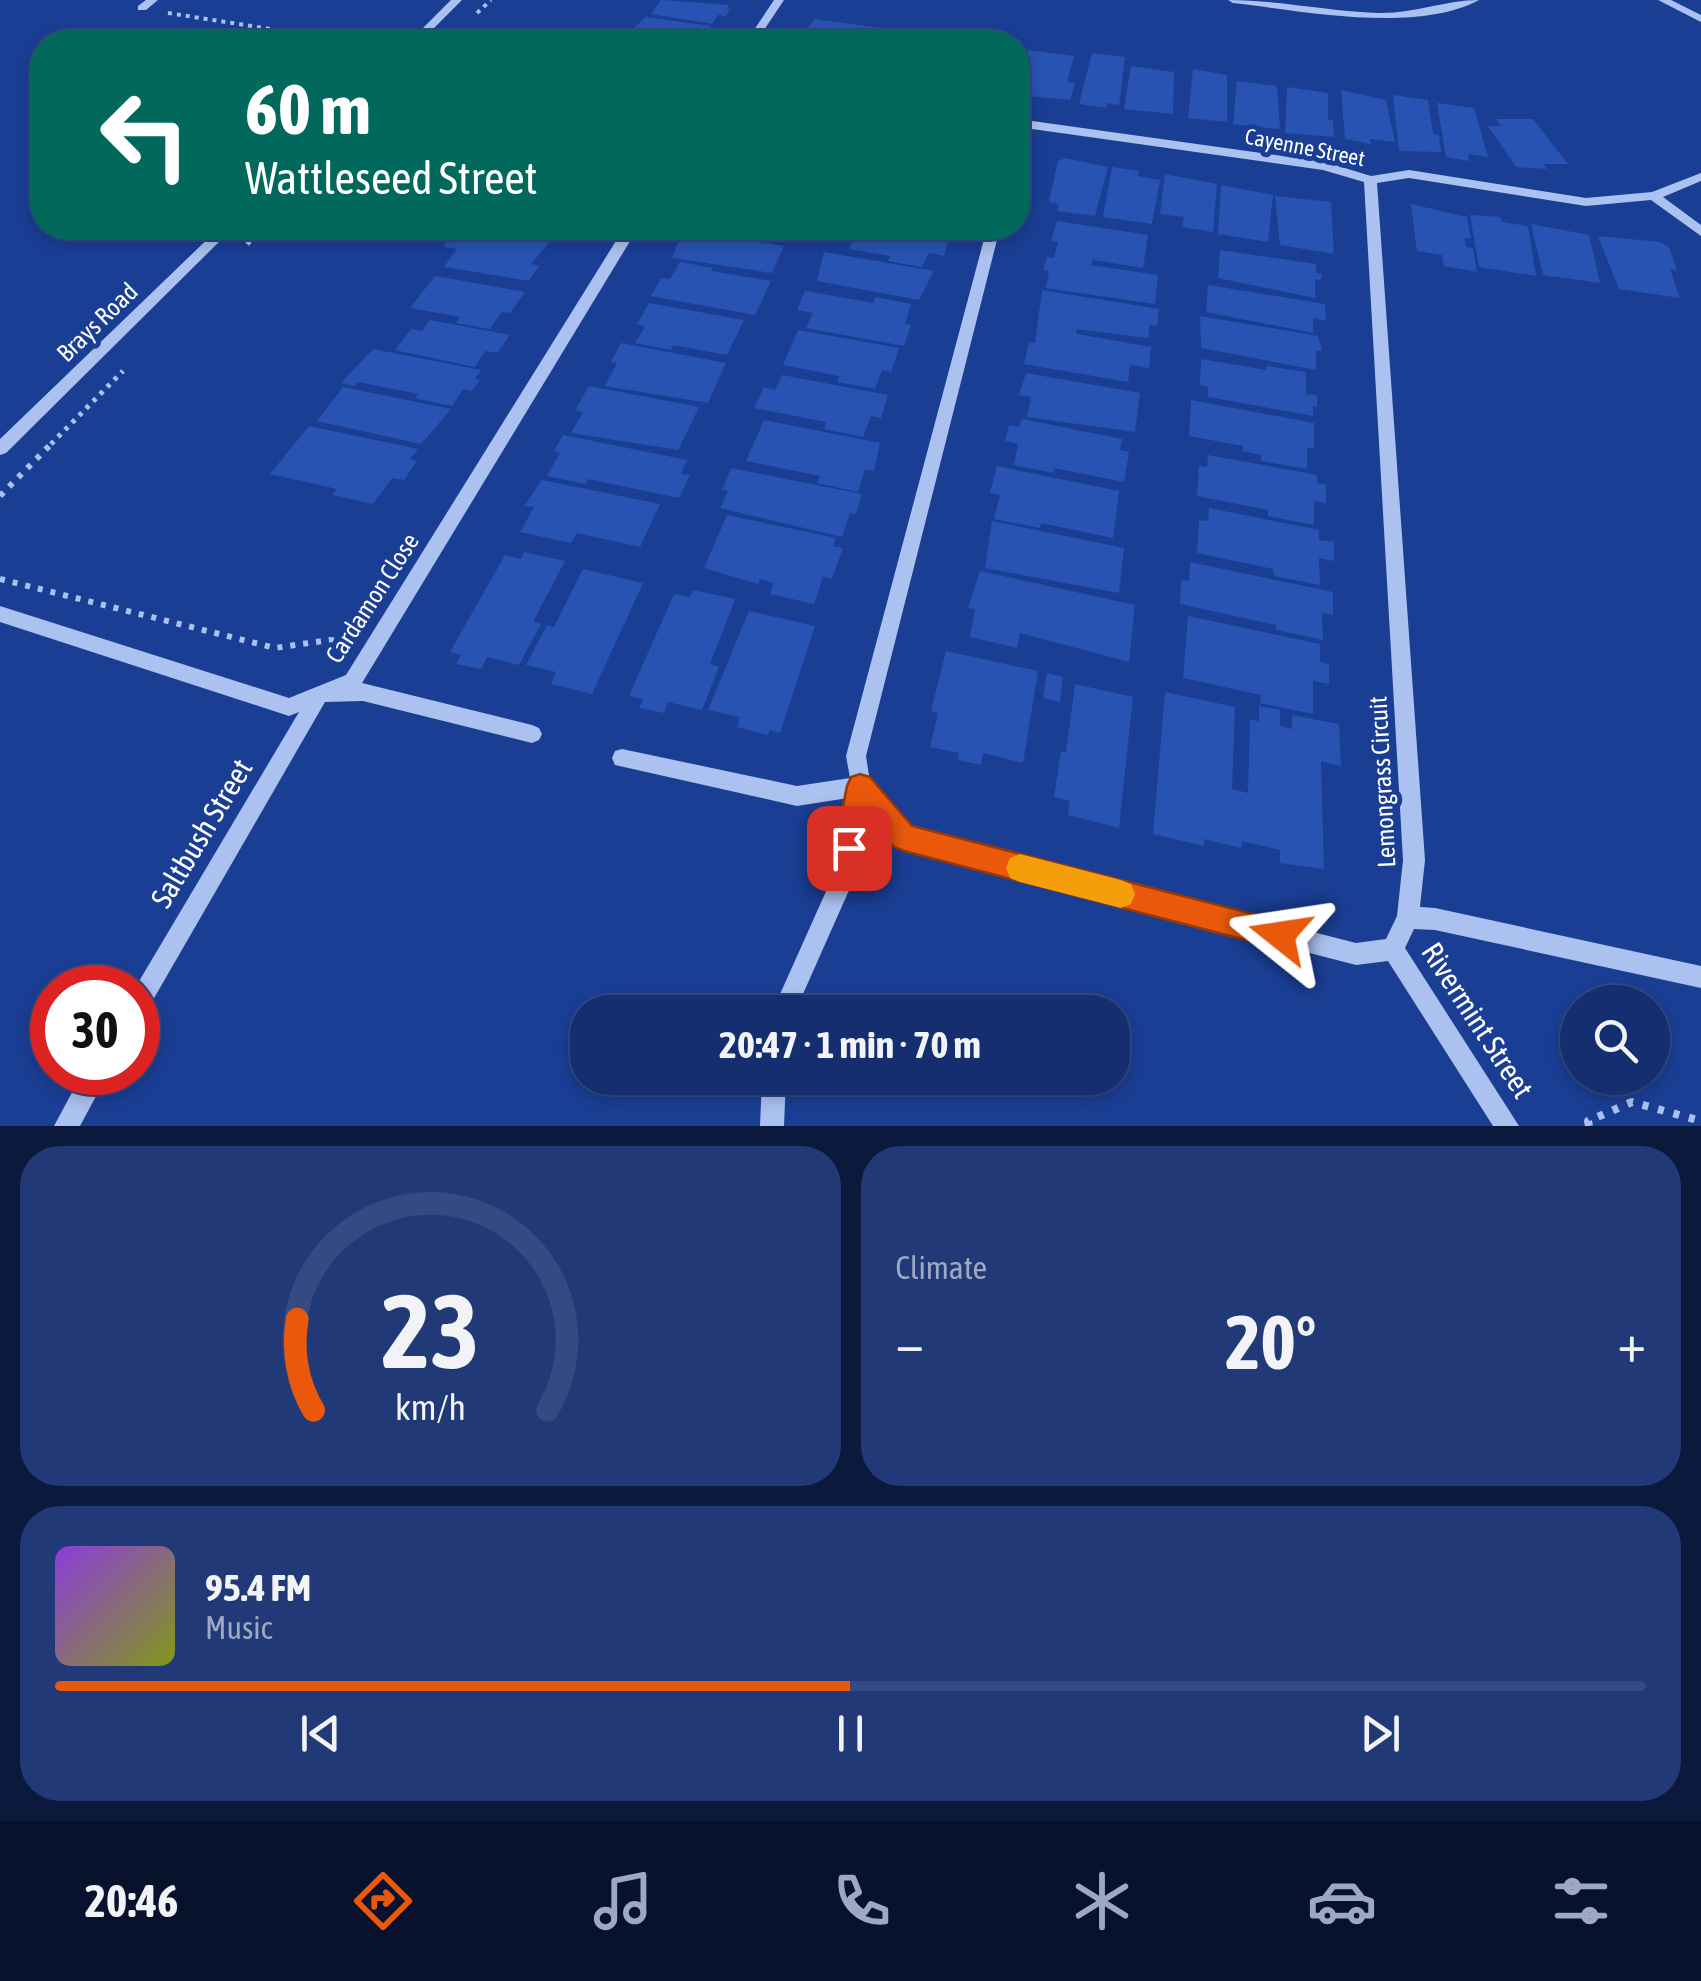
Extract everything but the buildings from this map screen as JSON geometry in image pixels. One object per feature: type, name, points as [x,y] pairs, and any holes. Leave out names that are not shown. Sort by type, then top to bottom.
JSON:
[{"type":"street","points":[[142,8],[153,0]]},
{"type":"street","points":[[426,30],[457,0]]},
{"type":"street","points":[[759,30],[779,0]]},
{"type":"street","points":[[1234,0],[1378,16],[1415,14],[1474,0]]},
{"type":"street","points":[[1663,0],[1701,19]]},
{"type":"street","name":"Cayenne Street","points":[[1030,124],[1325,166],[1370,180],[1409,174],[1586,202],[1654,196],[1701,176]]},
{"type":"street","name":"Lemongrass Circuit","points":[[1370,180],[1414,860],[1408,918],[1394,949]]},
{"type":"street","points":[[1654,196],[1701,232]]},
{"type":"street","name":"Brays Road","points":[[0,449],[214,240]]},
{"type":"street","name":"Cardamon Close","points":[[0,614],[289,707],[354,681],[625,240]]},
{"type":"street","points":[[791,995],[843,879],[860,786],[856,756],[991,240]]},
{"type":"street","points":[[320,694],[363,692],[532,734]]},
{"type":"street","name":"Saltbush Street","points":[[160,967],[320,694]]},
{"type":"street","points":[[622,758],[797,796],[860,786]]},
{"type":"street","points":[[860,786],[904,838],[1356,954],[1394,949]]},
{"type":"street","points":[[1408,918],[1435,919],[1701,977]]},
{"type":"street","name":"Rivermint Street","points":[[1394,949],[1507,1126]]},
{"type":"street","points":[[66,1126],[84,1095]]},
{"type":"street","points":[[772,1126],[773,1095]]},
{"type":"path","points":[[142,8],[279,30]]},
{"type":"path","points":[[0,579],[275,648],[296,649],[329,638],[372,650]]},
{"type":"path","points":[[1589,1126],[1588,1121],[1632,1102],[1701,1120]]},
{"type":"slow traffic","points":[[1020,868],[1121,894]]},
{"type":"route","points":[[849,848],[860,786],[904,838],[1280,935]]}]
